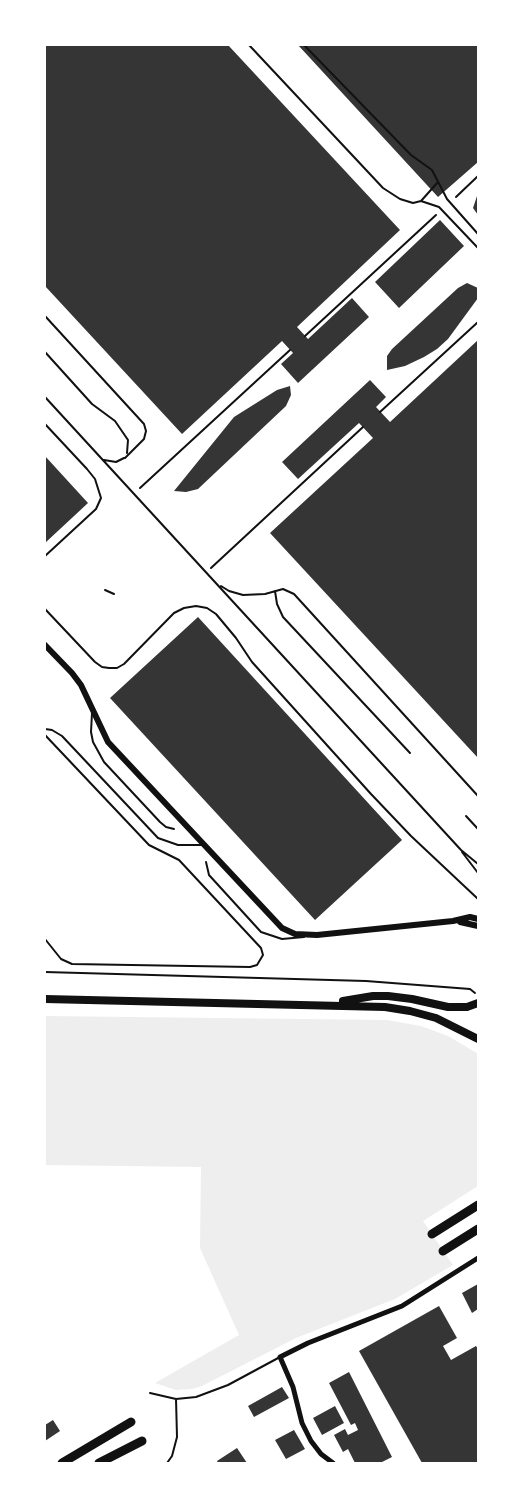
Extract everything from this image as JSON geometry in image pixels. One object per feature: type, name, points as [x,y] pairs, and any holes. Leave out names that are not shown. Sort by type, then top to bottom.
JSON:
[{"type":"highway","points":[[432,1234],[478,1205]]},
{"type":"highway","points":[[443,1251],[478,1229]]},
{"type":"highway","points":[[62,1463],[131,1422]]},
{"type":"highway","points":[[100,1463],[142,1441]]},
{"type":"main road","points":[[325,1005],[373,996],[412,999],[448,1007],[467,1007],[478,1003]]},
{"type":"main road","points":[[45,999],[385,1007],[410,1011],[447,1022],[478,1039]]},
{"type":"street","points":[[45,645],[81,685],[108,742],[282,928],[295,934],[317,935],[453,921],[470,917],[478,919]]},
{"type":"street","points":[[453,921],[478,926]]},
{"type":"street","points":[[333,1463],[321,1455],[302,1423],[293,1387],[279,1357],[308,1343],[402,1306],[478,1258]]},
{"type":"lane","points":[[249,45],[383,189],[400,199],[413,203],[421,201],[438,182]]},
{"type":"lane","points":[[304,45],[411,155],[432,170],[450,202],[478,234]]},
{"type":"lane","points":[[421,201],[442,210],[478,248]]},
{"type":"lane","points":[[45,316],[144,424],[146,431],[144,439],[125,458],[116,462],[101,459]]},
{"type":"lane","points":[[45,352],[92,404],[112,418],[120,428],[129,445],[125,458]]},
{"type":"lane","points":[[45,397],[461,850],[478,873]]},
{"type":"lane","points":[[45,424],[95,479],[101,498],[96,509],[45,556]]},
{"type":"lane","points":[[217,584],[243,595],[283,589],[294,594],[478,796]]},
{"type":"lane","points":[[275,591],[277,604],[283,617],[410,753]]},
{"type":"lane","points":[[45,609],[95,662],[102,667],[109,668],[117,668],[124,664],[174,614],[184,608],[196,606],[207,608],[216,614],[252,662],[371,794],[411,836],[478,899]]},
{"type":"lane","points":[[92,711],[93,742],[104,762],[160,822],[174,829]]},
{"type":"lane","points":[[45,729],[62,736],[158,838],[170,844],[203,845]]},
{"type":"lane","points":[[45,735],[148,844],[179,860],[261,948],[263,955],[257,965],[250,968],[72,964],[64,961],[45,944]]},
{"type":"lane","points":[[466,816],[478,829]]},
{"type":"lane","points":[[461,850],[478,864]]},
{"type":"lane","points":[[206,862],[209,875],[261,932],[282,939],[317,935]]},
{"type":"lane","points":[[45,939],[51,948]]},
{"type":"lane","points":[[150,1393],[176,1399],[189,1399],[217,1391],[279,1357]]},
{"type":"lane","points":[[167,1463],[172,1456],[177,1437],[176,1399]]},
{"type":"path","points":[[450,202],[478,176]]},
{"type":"path","points":[[305,336],[442,210]]},
{"type":"path","points":[[380,412],[478,322]]},
{"type":"path","points":[[133,494],[290,350]]},
{"type":"path","points":[[206,572],[363,428]]},
{"type":"path","points":[[105,590],[114,594]]},
{"type":"path","points":[[45,972],[366,981],[470,989],[478,996]]},
{"type":"shaded area","points":[[45,1016],[387,1020],[421,1026],[448,1036],[475,1052],[478,1054],[478,1186],[423,1221],[453,1265],[395,1299],[296,1338],[202,1386],[176,1390],[155,1383],[239,1335],[200,1248],[201,1167],[45,1165]]},
{"type":"building","points":[[45,45],[228,45],[400,230],[297,327],[308,339],[352,298],[369,317],[298,383],[281,364],[293,353],[282,341],[182,434],[45,286]]},
{"type":"building","points":[[298,45],[478,45],[478,162],[438,197]]},
{"type":"building","points":[[478,193],[478,215],[473,208]]},
{"type":"building","points":[[440,220],[464,246],[399,308],[375,282]]},
{"type":"building","points":[[467,283],[478,288],[478,298],[448,339],[424,357],[405,366],[387,370],[387,356],[392,349],[458,288]]},
{"type":"building","points":[[478,340],[478,758],[270,533],[373,438],[359,423],[298,479],[282,462],[370,380],[386,397],[376,407],[390,422]]},
{"type":"building","points":[[290,386],[291,395],[286,406],[198,489],[186,492],[174,491],[234,417],[277,390]]},
{"type":"building","points":[[45,456],[88,503],[45,543]]},
{"type":"building","points":[[198,617],[402,840],[315,920],[110,698]]},
{"type":"building","points":[[478,1284],[478,1309],[472,1313],[462,1293]]},
{"type":"building","points":[[439,1306],[457,1338],[443,1346],[451,1360],[476,1346],[478,1349],[478,1463],[422,1463],[359,1351]]},
{"type":"building","points":[[349,1372],[392,1457],[380,1463],[355,1463],[348,1449],[343,1452],[334,1435],[345,1429],[348,1435],[358,1430],[355,1423],[351,1425],[329,1383]]},
{"type":"building","points":[[282,1387],[289,1398],[254,1417],[248,1406]]},
{"type":"building","points":[[335,1406],[344,1423],[322,1435],[313,1418]]},
{"type":"building","points":[[53,1420],[60,1431],[45,1441],[45,1425]]},
{"type":"building","points":[[294,1430],[305,1449],[286,1459],[275,1440]]},
{"type":"building","points":[[237,1448],[247,1463],[218,1463],[217,1461]]}]
